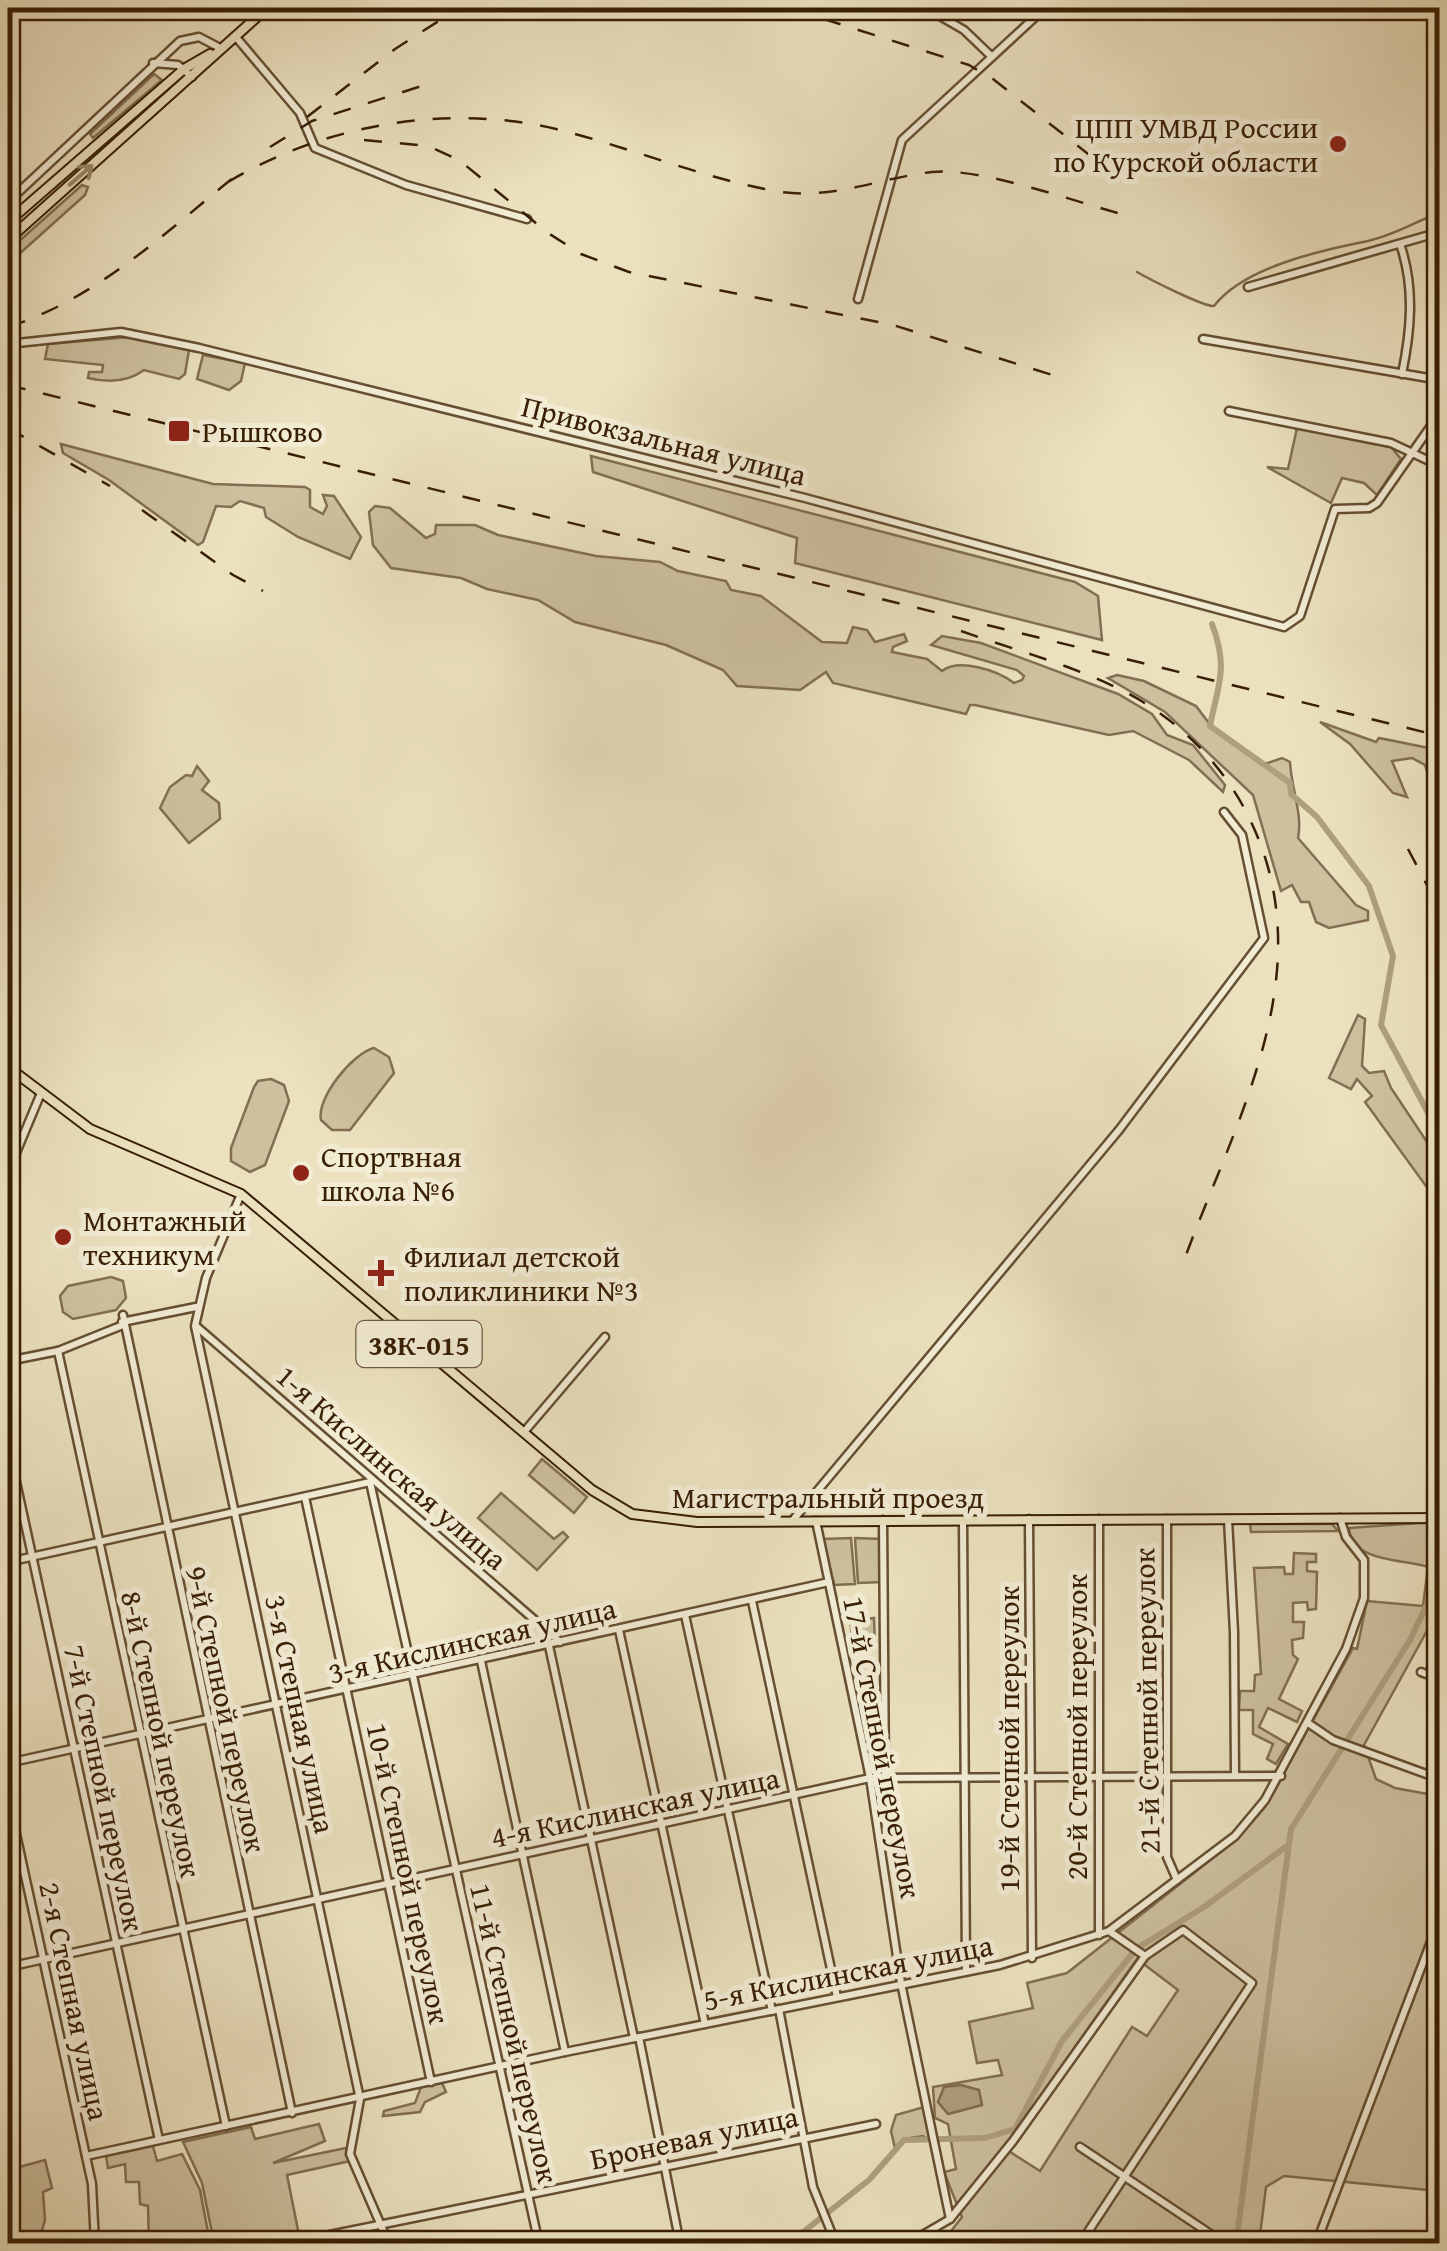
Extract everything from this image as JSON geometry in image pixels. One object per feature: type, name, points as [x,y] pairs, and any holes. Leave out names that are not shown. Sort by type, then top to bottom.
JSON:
[{"type":"main road","points":[[8,222],[267,8]]},
{"type":"main road","points":[[8,240],[188,73]]},
{"type":"main road","name":"Магистральный проезд","points":[[8,1067],[90,1129],[209,1176],[240,1194],[595,1493],[632,1514],[697,1522],[1440,1518]]},
{"type":"street","points":[[926,8],[964,30],[990,55]]},
{"type":"street","points":[[858,299],[902,140],[1045,8]]},
{"type":"street","points":[[235,36],[300,113],[315,148],[406,185],[527,220]]},
{"type":"street","points":[[8,202],[95,124],[152,63],[187,38],[199,37],[219,49]]},
{"type":"street","points":[[152,63],[172,63],[188,73]]},
{"type":"street","points":[[1248,288],[1440,232]]},
{"type":"street","points":[[1400,244],[1410,278],[1410,324],[1402,374]]},
{"type":"street","name":"Привокзальная улица","points":[[8,344],[120,332],[200,348],[805,498],[1274,626],[1291,626],[1300,616],[1333,512],[1342,506],[1369,508],[1377,504],[1411,450]]},
{"type":"street","points":[[1203,339],[1440,380]]},
{"type":"street","points":[[1229,410],[1411,450],[1440,466]]},
{"type":"street","points":[[1411,450],[1440,413]]},
{"type":"street","points":[[793,1520],[1119,1130],[1264,938],[1242,835],[1224,812]]},
{"type":"street","points":[[8,1172],[41,1092]]},
{"type":"street","name":"3-я Степная улица","points":[[240,1194],[196,1306],[194,1326],[360,2099],[350,2154],[389,2244]]},
{"type":"street","points":[[8,1361],[58,1351],[122,1320],[196,1306]]},
{"type":"street","name":"9-й Степной переулок","points":[[122,1320],[292,2113]]},
{"type":"street","name":"1-я Кислинская улица","points":[[194,1326],[370,1482],[561,1643]]},
{"type":"street","points":[[524,1432],[605,1337]]},
{"type":"street","name":"8-й Степной переулок","points":[[58,1351],[226,2126]]},
{"type":"street","name":"7-й Степной переулок","points":[[8,1445],[159,2140]]},
{"type":"street","points":[[8,1562],[370,1482]]},
{"type":"street","name":"11-й Степной переулок","points":[[370,1482],[539,2244]]},
{"type":"street","name":"10-й Степной переулок","points":[[305,1497],[431,2082]]},
{"type":"street","name":"21-й Степной переулок","points":[[1166,1518],[1168,1865],[1178,1880]]},
{"type":"street","points":[[1228,1518],[1235,1775]]},
{"type":"street","name":"5-я Кислинская улица","points":[[86,2156],[565,2052],[1032,1958],[1109,1931],[1235,1836],[1281,1776],[1349,1642],[1367,1580],[1364,1560],[1346,1537],[1340,1518]]},
{"type":"street","name":"19-й Степной переулок","points":[[1029,1519],[1032,1958]]},
{"type":"street","name":"20-й Степной переулок","points":[[1099,1519],[1099,1935]]},
{"type":"street","name":"17-й Степной переулок","points":[[816,1520],[870,1778],[902,1983],[950,2219]]},
{"type":"street","name":"17-й Степной переулок","points":[[883,1520],[885,1776]]},
{"type":"street","points":[[963,1520],[966,1971]]},
{"type":"street","name":"3-я Кислинская улица","points":[[8,1763],[346,1692],[828,1582]]},
{"type":"street","points":[[752,1602],[837,1998]]},
{"type":"street","points":[[685,1616],[812,2187],[829,2217],[836,2244]]},
{"type":"street","points":[[619,1630],[705,2024]]},
{"type":"street","points":[[548,1646],[680,2244]]},
{"type":"street","points":[[480,1661],[565,2052]]},
{"type":"street","points":[[1421,1672],[1440,1679]]},
{"type":"street","points":[[1308,1723],[1333,1740],[1440,1779]]},
{"type":"street","name":"4-я Кислинская улица","points":[[8,1967],[870,1778],[964,1774],[1281,1776]]},
{"type":"street","name":"2-я Степная улица","points":[[8,1797],[92,2184],[95,2244]]},
{"type":"street","points":[[1316,2244],[1440,1918]]},
{"type":"street","points":[[887,2244],[919,2237],[950,2219],[1013,2141],[1144,1956],[1183,1930],[1252,1983],[1080,2244]]},
{"type":"street","points":[[1109,1931],[1144,1956]]},
{"type":"street","name":"Броневая улица","points":[[285,2244],[876,2124]]},
{"type":"street","points":[[8,2144],[12,2164]]},
{"type":"street","points":[[1080,2148],[1218,2239]]},
{"type":"street","points":[[1434,2244],[1440,2229]]},
{"type":"shaded area","points":[[154,74],[162,80],[93,138],[90,134]]},
{"type":"shaded area","points":[[82,185],[88,187],[85,195],[8,264],[8,251]]},
{"type":"shaded area","points":[[130,337],[189,350],[185,374],[179,379],[144,370],[125,379],[103,381],[88,378],[89,372],[102,372],[103,365],[45,359],[48,344]]},
{"type":"shaded area","points":[[203,355],[245,363],[241,381],[229,390],[197,379]]},
{"type":"shaded area","points":[[1297,428],[1391,447],[1401,459],[1377,495],[1364,483],[1342,478],[1331,503],[1267,467],[1288,469]]},
{"type":"shaded area","points":[[61,444],[213,484],[305,487],[310,490],[310,507],[323,514],[327,506],[323,495],[334,496],[361,537],[350,559],[298,537],[266,517],[264,508],[240,501],[231,507],[216,506],[203,542],[198,545],[109,480],[63,453]]},
{"type":"shaded area","points":[[591,456],[1075,582],[1098,596],[1102,640],[795,563],[797,538],[593,472]]},
{"type":"shaded area","points":[[375,506],[390,508],[426,538],[435,534],[436,525],[475,525],[498,535],[596,556],[660,562],[678,571],[726,581],[731,590],[761,596],[822,642],[847,643],[853,627],[867,630],[875,642],[904,634],[907,641],[893,647],[892,652],[927,659],[942,671],[968,666],[988,670],[1014,683],[1022,680],[1024,676],[1017,670],[931,645],[942,636],[981,643],[1118,694],[1152,714],[1167,735],[1193,745],[1225,785],[1223,792],[1189,760],[1133,731],[1109,735],[975,705],[970,705],[966,714],[833,683],[826,672],[800,690],[737,686],[723,670],[666,645],[575,622],[538,600],[487,589],[461,578],[391,568],[373,545],[369,512]]},
{"type":"shaded area","points":[[1117,675],[1144,681],[1196,706],[1215,731],[1262,765],[1282,758],[1290,762],[1298,838],[1356,905],[1368,911],[1368,920],[1329,928],[1316,922],[1309,902],[1301,902],[1292,885],[1281,891],[1253,795],[1165,712],[1108,678]]},
{"type":"shaded area","points":[[1320,722],[1376,742],[1379,738],[1439,750],[1439,783],[1430,780],[1425,765],[1412,758],[1392,761],[1407,797],[1393,793],[1350,744]]},
{"type":"shaded area","points":[[197,766],[209,781],[202,790],[219,803],[220,819],[189,843],[160,808],[170,787],[186,775],[192,776]]},
{"type":"shaded area","points":[[1358,1015],[1365,1019],[1362,1066],[1369,1073],[1384,1071],[1439,1160],[1439,1204],[1365,1102],[1372,1096],[1357,1079],[1351,1089],[1329,1078]]},
{"type":"shaded area","points":[[374,1048],[389,1057],[394,1073],[350,1130],[332,1130],[321,1120],[324,1100],[347,1067]]},
{"type":"shaded area","points":[[271,1079],[284,1085],[289,1101],[265,1165],[250,1172],[231,1161],[231,1148],[254,1087],[258,1081]]},
{"type":"shaded area","points":[[111,1277],[123,1281],[126,1298],[116,1310],[73,1319],[63,1312],[60,1296],[68,1286]]},
{"type":"shaded area","points":[[542,1459],[587,1497],[574,1513],[529,1475]]},
{"type":"shaded area","points":[[501,1493],[554,1539],[563,1532],[568,1537],[537,1570],[478,1518]]},
{"type":"shaded area","points":[[1439,1523],[1439,1609],[1364,1745],[1376,1779],[1395,1788],[1439,1796],[1439,2191],[1284,2176],[1266,2187],[1259,2243],[953,2243],[951,2231],[962,2217],[944,2172],[956,2169],[948,2124],[935,2118],[933,2087],[1002,2075],[998,2060],[977,2063],[969,2022],[1033,2008],[1027,1983],[1067,1973],[1237,1839],[1265,1807],[1353,1648],[1357,1649],[1367,1601],[1423,1606],[1428,1567],[1370,1554],[1352,1540],[1349,1528]],"holes":[[[1137,1959],[1178,1990],[1147,2036],[1132,2027],[1040,2171],[1004,2148]]]},
{"type":"shaded area","points":[[1250,1524],[1332,1524],[1338,1531],[1251,1532]]},
{"type":"shaded area","points":[[851,1538],[855,1584],[834,1585],[823,1539]]},
{"type":"shaded area","points":[[855,1538],[881,1539],[882,1582],[858,1583]]},
{"type":"shaded area","points":[[1294,1553],[1316,1554],[1316,1562],[1307,1562],[1307,1571],[1317,1572],[1316,1609],[1308,1610],[1307,1602],[1293,1603],[1293,1622],[1304,1622],[1303,1638],[1292,1640],[1293,1655],[1298,1659],[1279,1699],[1302,1711],[1297,1722],[1268,1708],[1259,1727],[1288,1744],[1276,1764],[1267,1759],[1273,1744],[1253,1734],[1253,1710],[1239,1710],[1240,1691],[1254,1691],[1255,1675],[1261,1674],[1254,1568],[1284,1567],[1285,1574],[1293,1574]]},
{"type":"shaded area","points":[[874,1618],[875,1647],[854,1649],[850,1621]]},
{"type":"shaded area","points":[[883,1710],[879,1770],[872,1765],[860,1712],[865,1712],[866,1721],[876,1721],[877,1711]]},
{"type":"shaded area","points":[[442,2083],[446,2092],[425,2102],[420,2112],[383,2116],[384,2111],[415,2103],[421,2087]]},
{"type":"shaded area","points":[[961,2085],[979,2090],[982,2105],[948,2114],[938,2102],[944,2087]]},
{"type":"shaded area","points":[[924,2107],[930,2141],[923,2136],[904,2139],[895,2148],[891,2131],[896,2115]]},
{"type":"shaded area","points":[[319,2124],[325,2141],[273,2163],[346,2148],[350,2161],[287,2175],[299,2235],[214,2243],[202,2183],[183,2142],[251,2127],[255,2139]]},
{"type":"shaded area","points":[[153,2146],[157,2161],[182,2154],[200,2190],[210,2243],[149,2243],[148,2206],[140,2204],[139,2182],[126,2182],[125,2164],[108,2168],[106,2156]]},
{"type":"shaded area","points":[[45,2160],[52,2188],[43,2192],[45,2220],[38,2243],[8,2243],[8,2170]]},
{"type":"waterway","points":[[1137,272],[1188,298],[1214,306],[1244,281],[1285,262],[1386,236],[1440,212]]},
{"type":"waterway","points":[[1212,624],[1221,665],[1210,726],[1290,783],[1291,794],[1317,817],[1369,886],[1393,956],[1381,1025],[1440,1135]]},
{"type":"waterway","points":[[1236,2244],[1291,1829],[1410,1640],[1440,1577]]},
{"type":"waterway","points":[[788,2244],[869,2180],[904,2140],[985,2138],[1015,2129],[1062,2041],[1136,1949],[1204,1907],[1287,1846]]},
{"type":"railway","points":[[307,117],[395,49],[459,8]]},
{"type":"railway","points":[[789,8],[969,65],[993,79],[1130,187]]},
{"type":"railway","points":[[270,147],[312,121],[434,82]]},
{"type":"railway","points":[[228,182],[265,162],[345,133],[429,119],[472,118],[556,129],[775,191],[816,193],[912,175],[952,172],[1001,180],[1125,215]]},
{"type":"railway","points":[[364,140],[428,146],[459,160],[548,233],[581,254],[629,272],[893,325],[1065,379]]},
{"type":"railway","points":[[8,327],[41,315],[101,281],[239,173]]},
{"type":"railway","points":[[8,385],[1440,736]]},
{"type":"railway","points":[[8,428],[110,486]]},
{"type":"railway","points":[[142,510],[233,575],[263,591]]},
{"type":"railway","points":[[961,631],[1096,678],[1169,720],[1198,745],[1233,790],[1267,863],[1277,920],[1276,977],[1267,1033],[1230,1144],[1186,1255]]},
{"type":"railway","points":[[1408,849],[1440,910]]},
{"type":"place","name":"ЦПП УМВД России по Курской области","points":[[1338,144]]},
{"type":"place","name":"Рышково","points":[[179,431]]},
{"type":"place","name":"Спортвная школа №6","points":[[301,1173]]},
{"type":"place","name":"Монтажный техникум","points":[[63,1237]]},
{"type":"place","name":"Филиал детской поликлиники №3","points":[[381,1273]]}]
